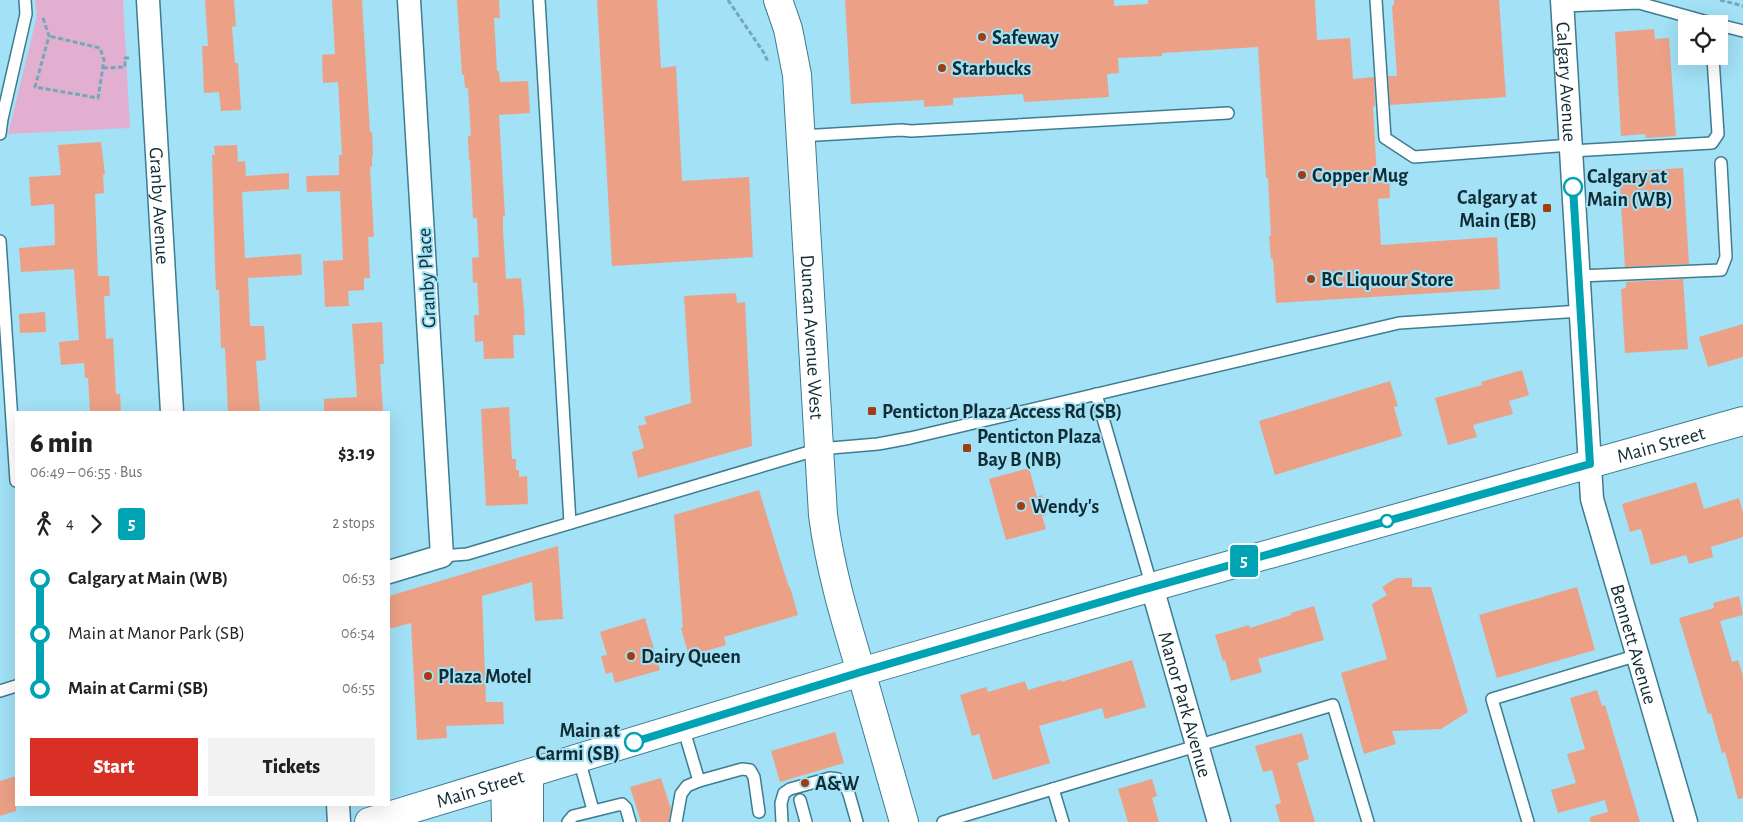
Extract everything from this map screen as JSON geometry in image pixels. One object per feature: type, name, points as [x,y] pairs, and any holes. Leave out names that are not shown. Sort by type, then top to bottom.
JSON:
[{"type":"main road","name":"Duncan Avenue West","points":[[778,0],[788,28],[795,59],[826,542],[832,573],[902,821]]},
{"type":"main road","name":"Main Street","points":[[369,822],[861,672],[1152,587],[1743,421]]},
{"type":"main road","points":[[506,822],[517,778]]},
{"type":"main road","points":[[517,778],[529,822]]},
{"type":"street","name":"Granby Avenue","points":[[148,0],[172,411]]},
{"type":"street","name":"Granby Place","points":[[409,0],[442,556]]},
{"type":"street","name":"Calgary Avenue","points":[[1562,3],[1590,464]]},
{"type":"street","name":"Bennett Avenue","points":[[1590,464],[1592,498],[1686,822]]},
{"type":"street","points":[[390,572],[442,556]]},
{"type":"street","name":"Manor Park Avenue","points":[[1152,587],[1219,822]]},
{"type":"street","points":[[338,806],[339,822]]},
{"type":"lane","points":[[0,134],[26,14],[25,0]]},
{"type":"lane","points":[[539,0],[570,523]]},
{"type":"lane","points":[[1376,0],[1385,138],[1414,157],[1571,148],[1712,143],[1718,134],[1713,65]]},
{"type":"lane","points":[[1562,3],[1639,3],[1684,15]]},
{"type":"lane","points":[[1728,27],[1743,31]]},
{"type":"lane","points":[[801,136],[979,128],[1228,113]]},
{"type":"lane","points":[[1579,276],[1721,270],[1726,257],[1721,163]]},
{"type":"lane","points":[[0,241],[15,466]]},
{"type":"lane","points":[[442,556],[467,554],[819,449],[878,444],[910,438],[1399,323],[1581,311]]},
{"type":"lane","points":[[1096,394],[1152,587]]},
{"type":"lane","points":[[1528,822],[1492,699],[1638,655]]},
{"type":"lane","points":[[0,691],[15,686]]},
{"type":"lane","points":[[943,822],[1333,705],[1368,822]]},
{"type":"lane","points":[[683,727],[699,782]]},
{"type":"lane","points":[[579,759],[593,810]]},
{"type":"lane","points":[[676,822],[681,794],[687,786],[742,769],[750,770],[754,776],[758,812]]},
{"type":"lane","points":[[782,822],[781,803],[784,793],[790,789],[830,778],[838,779],[845,785],[857,822]]},
{"type":"lane","points":[[1053,789],[1063,822]]},
{"type":"lane","points":[[800,800],[806,822]]},
{"type":"lane","points":[[568,822],[573,816],[622,804],[626,808],[630,822]]},
{"type":"path","points":[[728,0],[764,53],[770,68]]},
{"type":"path","points":[[1720,0],[1743,6]]},
{"type":"path","points":[[42,15],[49,36],[35,87],[98,98],[104,60],[100,48],[49,36]]},
{"type":"path","points":[[103,68],[125,67],[124,58],[151,57]]},
{"type":"shaded area","points":[[35,0],[123,0],[130,128],[8,134],[37,16]]},
{"type":"building","points":[[205,0],[234,0],[236,26],[232,27],[235,63],[238,63],[241,110],[221,111],[219,92],[204,93],[202,46],[208,46]]},
{"type":"building","points":[[332,0],[362,0],[370,132],[372,132],[373,155],[372,167],[370,167],[374,237],[368,237],[370,278],[364,278],[364,290],[348,291],[349,306],[325,307],[323,261],[343,260],[340,191],[307,192],[306,176],[339,175],[339,155],[342,155],[338,82],[323,83],[322,55],[335,54]]},
{"type":"building","points":[[457,0],[499,0],[500,18],[494,18],[497,71],[499,71],[500,82],[528,81],[530,113],[499,115],[505,216],[503,216],[503,229],[506,279],[521,278],[524,310],[525,335],[513,335],[514,358],[484,359],[483,341],[475,342],[474,315],[479,315],[477,282],[473,283],[472,258],[479,257],[477,218],[473,218],[468,141],[468,136],[471,136],[468,88],[465,88],[464,75],[462,75]]},
{"type":"building","points":[[597,0],[657,0],[661,68],[676,66],[682,181],[749,177],[753,257],[612,266]]},
{"type":"building","points":[[845,0],[1114,0],[1114,6],[1148,4],[1148,0],[1315,0],[1317,40],[1350,38],[1353,79],[1374,77],[1375,106],[1373,107],[1377,178],[1389,177],[1390,198],[1378,199],[1381,245],[1497,237],[1500,289],[1276,303],[1273,259],[1271,259],[1269,236],[1271,236],[1268,178],[1266,178],[1258,47],[1162,53],[1162,56],[1118,58],[1119,73],[1107,74],[1109,97],[1024,102],[1023,94],[953,98],[953,105],[924,107],[924,100],[851,104]]},
{"type":"building","points":[[1394,0],[1499,0],[1506,97],[1390,105],[1388,76],[1397,76],[1392,6],[1394,5]]},
{"type":"building","points":[[1654,29],[1655,39],[1669,38],[1676,136],[1646,138],[1645,134],[1621,136],[1615,32]]},
{"type":"building","points":[[101,142],[105,174],[103,175],[104,193],[95,194],[98,276],[109,276],[110,296],[104,296],[106,339],[113,338],[116,394],[120,394],[121,411],[90,411],[88,378],[85,378],[84,363],[61,365],[59,342],[79,340],[74,269],[21,272],[19,248],[55,245],[54,204],[31,206],[29,177],[61,175],[58,145]]},
{"type":"building","points":[[237,145],[238,162],[245,161],[246,176],[289,173],[289,189],[242,192],[245,258],[301,254],[302,275],[248,278],[250,326],[264,326],[266,360],[256,361],[260,411],[228,411],[225,348],[221,348],[219,290],[216,290],[212,155],[215,155],[214,146]]},
{"type":"building","points":[[1683,168],[1689,264],[1625,267],[1619,172]]},
{"type":"building","points":[[1683,279],[1688,349],[1625,353],[1621,289],[1626,288],[1626,282]]},
{"type":"building","points":[[736,293],[737,303],[745,302],[752,446],[638,478],[632,452],[644,448],[638,426],[647,424],[644,417],[691,403],[684,296]]},
{"type":"building","points":[[45,312],[46,332],[20,333],[19,314]]},
{"type":"building","points":[[382,322],[384,364],[380,364],[383,411],[324,411],[324,399],[357,397],[352,324]]},
{"type":"building","points":[[1743,324],[1743,357],[1708,367],[1699,337]]},
{"type":"building","points":[[1522,370],[1529,395],[1509,401],[1513,414],[1473,425],[1477,437],[1448,445],[1435,398],[1482,385],[1481,382]]},
{"type":"building","points":[[1390,381],[1398,406],[1394,407],[1402,436],[1275,475],[1259,421]]},
{"type":"building","points":[[509,407],[512,459],[516,459],[516,470],[519,470],[519,477],[527,476],[528,504],[486,506],[481,409]]},
{"type":"building","name":"Wendy's","points":[[1029,468],[1037,497],[1042,495],[1047,515],[1042,516],[1046,529],[1006,540],[989,479]]},
{"type":"building","points":[[1696,482],[1704,509],[1739,498],[1743,513],[1743,537],[1711,547],[1713,557],[1689,564],[1686,555],[1651,565],[1641,529],[1630,532],[1622,504]]},
{"type":"building","points":[[759,490],[798,615],[724,637],[726,645],[689,656],[681,628],[683,627],[674,515]]},
{"type":"building","points":[[558,546],[563,619],[535,621],[532,582],[482,596],[486,702],[503,702],[504,724],[446,726],[447,738],[417,740],[411,623],[390,629],[390,596]]},
{"type":"building","points":[[1396,578],[1412,578],[1412,587],[1431,587],[1468,712],[1441,729],[1392,731],[1396,744],[1364,754],[1341,673],[1387,659],[1372,604],[1387,595],[1382,587]]},
{"type":"building","points":[[1577,587],[1595,650],[1497,678],[1479,615]]},
{"type":"building","points":[[1739,596],[1743,615],[1720,621],[1732,662],[1738,660],[1743,676],[1743,798],[1738,799],[1725,752],[1722,753],[1711,713],[1708,714],[1679,618],[1714,608],[1713,603]]},
{"type":"building","points":[[1314,606],[1324,640],[1258,659],[1262,672],[1231,681],[1215,635],[1249,625],[1250,628]]},
{"type":"building","points":[[645,618],[660,670],[615,683],[612,672],[606,674],[601,656],[607,655],[600,632]]},
{"type":"building","points":[[1132,660],[1146,707],[1105,719],[1102,708],[1039,726],[1050,763],[993,780],[979,734],[972,736],[960,695],[986,687],[988,692],[1025,681],[1028,690]]},
{"type":"building","points":[[1597,690],[1602,706],[1605,705],[1640,822],[1590,822],[1590,817],[1608,812],[1605,800],[1558,813],[1551,790],[1576,783],[1567,754],[1585,749],[1570,698]]},
{"type":"building","points":[[835,732],[844,763],[780,782],[771,751]]},
{"type":"building","points":[[1302,733],[1309,759],[1297,763],[1315,822],[1280,822],[1275,805],[1281,803],[1272,770],[1263,772],[1255,746]]},
{"type":"building","points":[[15,776],[16,811],[0,816],[0,781]]},
{"type":"building","points":[[661,778],[671,809],[669,822],[641,822],[630,787]]},
{"type":"building","points":[[1152,779],[1157,796],[1152,798],[1159,822],[1128,822],[1118,789]]},
{"type":"bus line","name":"5","points":[[634,742],[861,672],[1135,592],[1590,464],[1573,187]]},
{"type":"place","name":"Safeway","points":[[982,37]]},
{"type":"place","name":"Starbucks","points":[[942,68]]},
{"type":"place","name":"Copper Mug","points":[[1302,175]]},
{"type":"place","name":"Calgary at Main (WB)","points":[[1573,187]]},
{"type":"place","name":"Calgary at Main (EB)","points":[[1547,208]]},
{"type":"place","name":"BC Liquour Store","points":[[1311,279]]},
{"type":"place","name":"Penticton Plaza Access Rd (SB)","points":[[872,411]]},
{"type":"place","name":"Penticton Plaza Bay B (NB)","points":[[967,448]]},
{"type":"place","name":"Wendy's","points":[[1021,506]]},
{"type":"place","name":"Dairy Queen","points":[[631,656]]},
{"type":"place","name":"Plaza Motel","points":[[428,676]]},
{"type":"place","name":"Main at Carmi (SB)","points":[[634,742]]},
{"type":"place","name":"A&W","points":[[805,783]]}]
